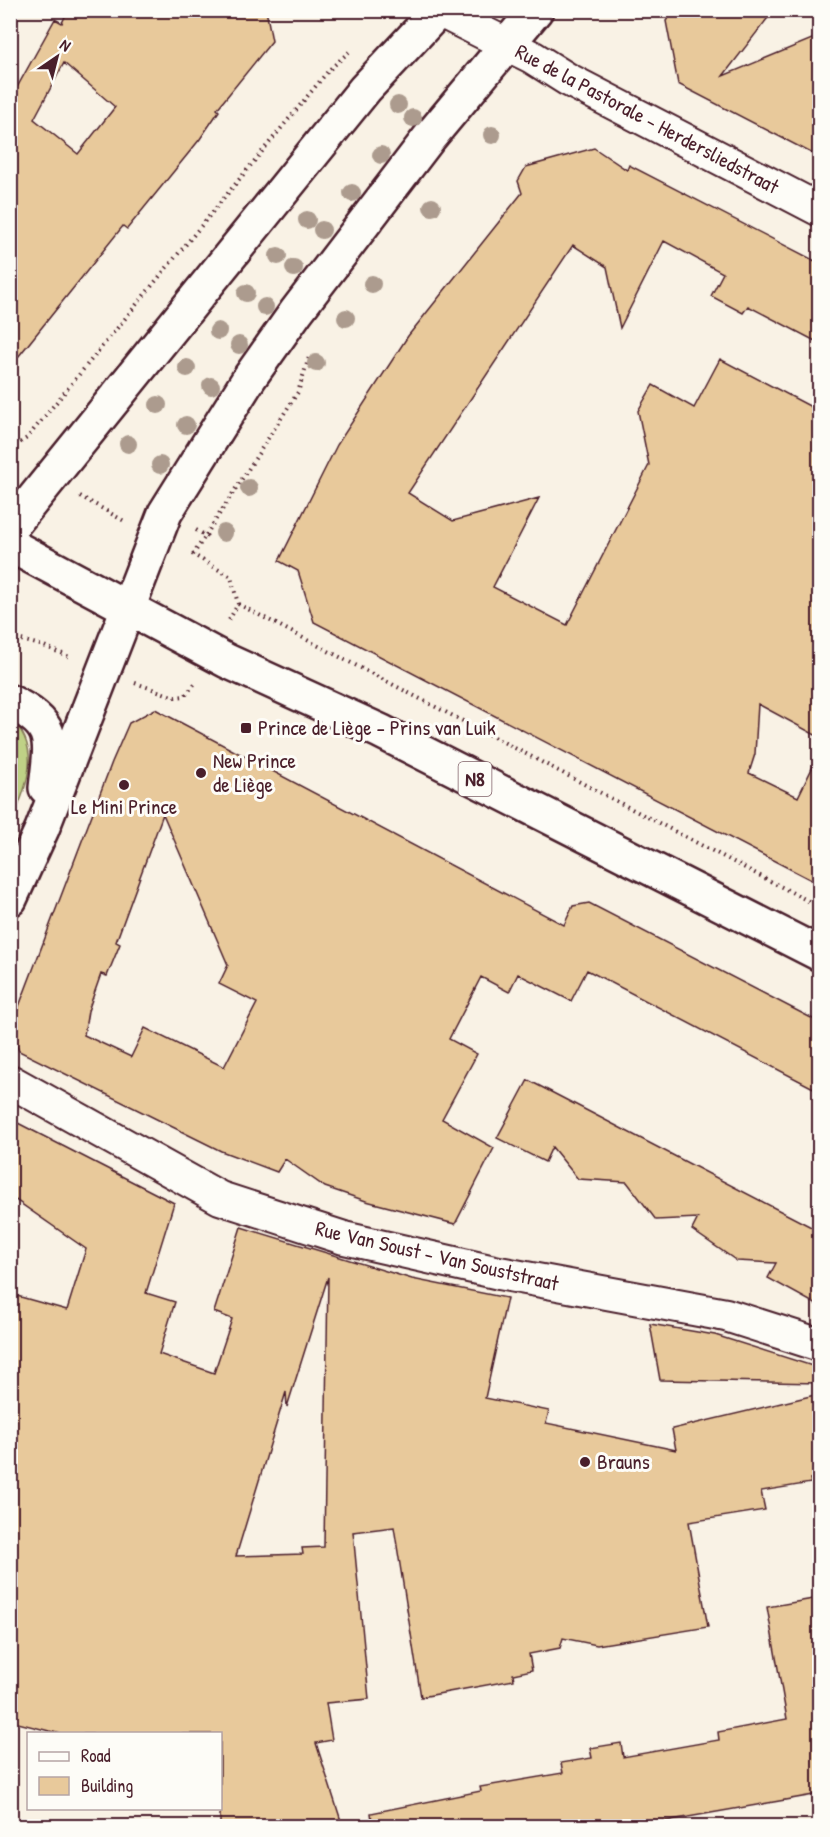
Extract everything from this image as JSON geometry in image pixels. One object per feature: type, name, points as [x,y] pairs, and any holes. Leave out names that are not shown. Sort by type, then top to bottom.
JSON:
[{"type":"main road","points":[[10,899],[42,829],[165,513],[250,377],[429,138],[536,10]]},
{"type":"main road","points":[[10,528],[358,98],[438,11]]},
{"type":"main road","name":"N8","points":[[10,545],[227,661],[380,731],[819,954]]},
{"type":"main road","points":[[10,702],[34,714],[47,730],[50,745],[42,829]]},
{"type":"street","name":"Rue de la Pastorale - Herdersliedstraat","points":[[438,11],[507,45],[567,79],[819,210]]},
{"type":"street","name":"Rue Van Soust - Van Souststraat","points":[[10,1082],[220,1198],[344,1238],[499,1273],[726,1315],[819,1346]]},
{"type":"path","points":[[10,449],[27,438],[329,70],[351,50]]},
{"type":"path","points":[[193,555],[207,537],[298,392],[310,354]]},
{"type":"path","points":[[10,457],[155,538]]},
{"type":"path","points":[[195,530],[207,537]]},
{"type":"path","points":[[238,604],[819,907]]},
{"type":"path","points":[[10,637],[15,639],[10,647]]},
{"type":"green space","points":[[11,719],[21,731],[27,744],[29,770],[22,797],[11,824]]},
{"type":"building","points":[[68,10],[266,10],[272,41],[217,109],[219,111],[200,139],[127,229],[123,226],[10,367],[10,100],[55,19],[62,23]],"holes":[[[64,63],[115,107],[78,154],[34,119]]]},
{"type":"building","points":[[674,10],[774,10],[723,76],[819,36],[819,157],[678,84],[666,21]]},
{"type":"building","points":[[594,148],[627,170],[629,165],[819,263],[819,343],[748,306],[743,313],[711,296],[723,273],[664,241],[620,328],[607,267],[573,245],[408,493],[453,521],[539,498],[493,587],[567,625],[649,465],[638,411],[653,385],[694,408],[720,359],[819,411],[819,737],[758,704],[755,754],[749,773],[798,797],[819,754],[819,884],[314,622],[298,571],[279,561],[337,445],[408,336],[522,193],[518,181],[526,167]]},
{"type":"building","points":[[155,709],[564,925],[573,906],[589,903],[819,1022],[819,1091],[587,970],[571,1001],[518,974],[509,992],[481,977],[449,1039],[477,1054],[442,1119],[494,1148],[455,1224],[366,1201],[325,1187],[285,1159],[277,1172],[221,1151],[19,1051],[10,1030],[129,723]],"holes":[[[163,814],[228,965],[219,984],[257,1003],[224,1067],[145,1028],[131,1057],[84,1035],[88,1011],[101,974],[107,976],[120,944],[116,942]]]},
{"type":"building","points":[[528,1080],[819,1231],[819,1306],[768,1278],[776,1263],[737,1261],[692,1230],[698,1218],[656,1220],[627,1182],[578,1179],[552,1147],[545,1162],[497,1138]]},
{"type":"building","points":[[10,1119],[174,1203],[146,1293],[175,1302],[159,1354],[214,1373],[232,1319],[214,1312],[241,1227],[412,1279],[507,1298],[485,1398],[549,1411],[546,1423],[676,1450],[672,1429],[819,1394],[819,1478],[810,1479],[811,1483],[761,1491],[765,1510],[689,1522],[708,1627],[597,1645],[563,1638],[560,1648],[529,1654],[532,1670],[513,1674],[514,1680],[421,1697],[394,1527],[353,1532],[369,1699],[326,1703],[332,1740],[316,1743],[343,1827],[220,1827],[222,1732],[53,1732],[10,1721],[10,1294],[67,1310],[86,1249],[10,1196]],"holes":[[[328,1277],[324,1547],[302,1548],[303,1554],[236,1556],[286,1392],[287,1407]]]},
{"type":"building","points":[[650,1324],[715,1335],[819,1368],[819,1383],[660,1380]]},
{"type":"building","points":[[819,1598],[819,1794],[631,1827],[373,1827],[371,1813],[481,1791],[480,1787],[563,1773],[561,1763],[592,1758],[590,1748],[621,1743],[623,1757],[719,1740],[718,1732],[787,1719],[767,1607]]},
{"type":"place","name":"Prince de Liège - Prins van Luik","points":[[246,728]]},
{"type":"place","name":"New Prince de Liège","points":[[201,773]]},
{"type":"place","name":"Le Mini Prince","points":[[124,785]]},
{"type":"place","name":"Brauns","points":[[585,1462]]}]
